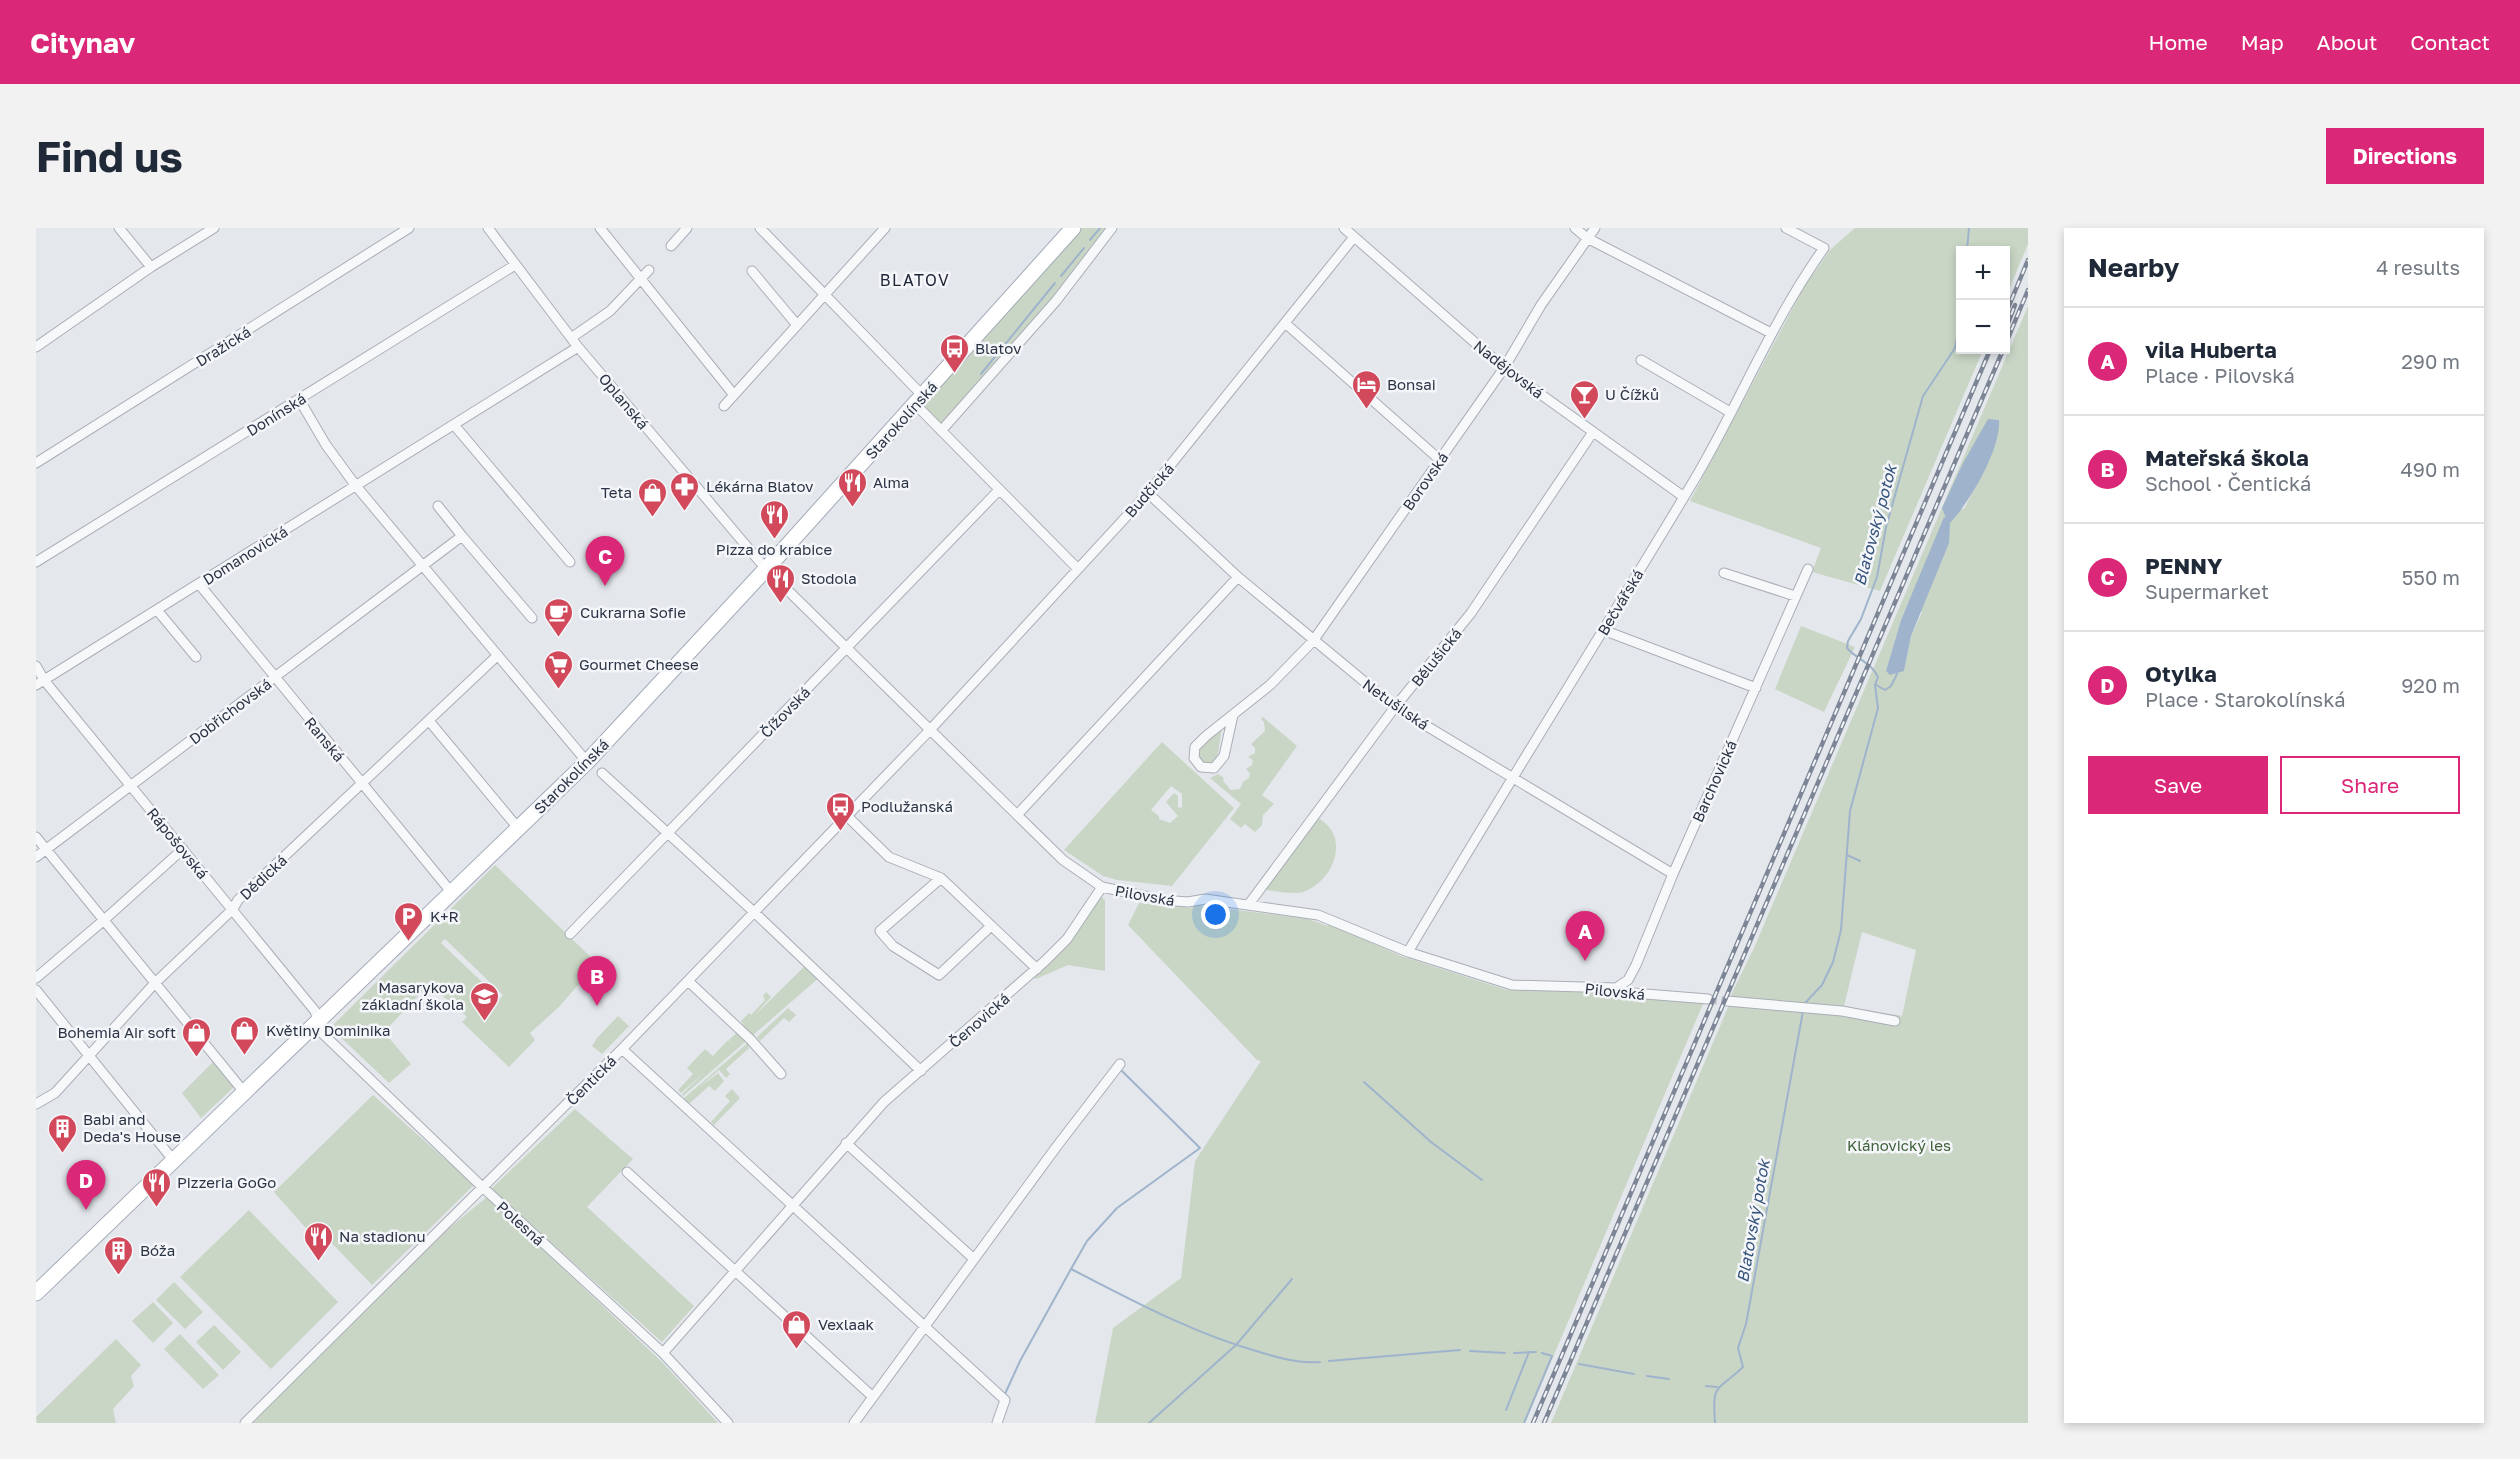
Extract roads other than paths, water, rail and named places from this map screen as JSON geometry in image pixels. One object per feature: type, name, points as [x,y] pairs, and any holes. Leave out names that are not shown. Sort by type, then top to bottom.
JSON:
[{"type":"main road","name":"Starokolínská","points":[[36,1293],[587,762],[766,569],[1074,228]]},
{"type":"street","points":[[119,228],[151,267]]},
{"type":"street","points":[[36,347],[151,267],[214,228]]},
{"type":"street","name":"Dražická","points":[[36,463],[409,228]]},
{"type":"street","name":"Oplanská","points":[[488,228],[578,347],[766,569]]},
{"type":"street","points":[[600,228],[734,395]]},
{"type":"street","points":[[671,246],[687,228]]},
{"type":"street","points":[[759,228],[824,294],[919,400],[941,431],[1078,569]]},
{"type":"street","points":[[724,406],[885,228]]},
{"type":"street","points":[[941,431],[1056,301],[1113,228]]},
{"type":"street","name":"Nadějovská","points":[[1344,228],[1504,368],[1684,496]]},
{"type":"street","points":[[1575,228],[1587,238],[1771,333]]},
{"type":"street","name":"Borovská","points":[[1233,715],[1222,760],[1214,768],[1201,767],[1194,758],[1195,747],[1233,715],[1270,685],[1313,641],[1504,368],[1541,305],[1595,228]]},
{"type":"street","name":"Bečvářská","points":[[1408,952],[1511,778],[1684,496],[1798,285],[1824,248],[1786,228]]},
{"type":"street","name":"Budčická","points":[[929,730],[1148,493],[1354,237]]},
{"type":"street","name":"Donínská","points":[[36,562],[515,265]]},
{"type":"street","points":[[571,338],[610,311],[649,270]]},
{"type":"street","points":[[752,271],[797,325]]},
{"type":"street","points":[[1285,323],[1440,460]]},
{"type":"street","name":"Domanovická","points":[[40,682],[578,347]]},
{"type":"street","points":[[1641,360],[1730,411]]},
{"type":"street","points":[[299,399],[326,445],[356,486],[587,762]]},
{"type":"street","points":[[454,424],[570,562]]},
{"type":"street","name":"Bělušická","points":[[1249,904],[1395,707],[1471,613],[1593,432]]},
{"type":"street","name":"Čížovská","points":[[570,934],[999,490]]},
{"type":"street","name":"Netušilská","points":[[1148,493],[1238,577],[1395,707],[1673,874]]},
{"type":"street","points":[[438,506],[532,618]]},
{"type":"street","name":"Dobřichovská","points":[[36,857],[462,536]]},
{"type":"street","name":"Pilovská","points":[[766,569],[1064,860],[1102,887],[1163,900],[1188,902],[1205,899],[1318,915],[1408,952],[1512,985],[1616,988],[1633,993],[1708,999]]},
{"type":"street","name":"Barchovická","points":[[1616,988],[1628,980],[1808,569]]},
{"type":"street","points":[[1724,573],[1795,596]]},
{"type":"street","points":[[1017,815],[1238,577]]},
{"type":"street","name":"Ranská","points":[[199,584],[452,893]]},
{"type":"street","points":[[157,610],[196,657]]},
{"type":"street","points":[[1603,630],[1756,688]]},
{"type":"street","name":"Dědická","points":[[36,1104],[55,1093],[155,983],[233,909],[238,900],[498,656]]},
{"type":"street","name":"Rápošovská","points":[[36,666],[40,682],[131,785],[315,1011],[319,1021]]},
{"type":"street","points":[[430,722],[518,828]]},
{"type":"street","name":"Čentická","points":[[245,1423],[622,1049],[929,730]]},
{"type":"street","points":[[602,773],[754,912],[921,1071]]},
{"type":"street","points":[[847,816],[889,856],[941,878],[1036,969]]},
{"type":"street","points":[[36,837],[244,1092]]},
{"type":"street","points":[[36,978],[183,849]]},
{"type":"street","points":[[941,878],[880,931],[893,946],[939,975],[991,926]]},
{"type":"street","name":"Čenovická","points":[[663,1353],[884,1102],[1067,939],[1102,887]]},
{"type":"street","points":[[688,981],[750,1039],[781,1074]]},
{"type":"street","points":[[36,990],[174,1161]]},
{"type":"street","points":[[1727,1001],[1842,1011],[1895,1021]]},
{"type":"street","name":"Polesná","points":[[319,1021],[322,1033],[327,1038],[483,1188],[663,1353],[728,1423]]},
{"type":"street","points":[[622,1049],[1003,1398],[997,1423]]},
{"type":"street","points":[[854,1423],[1120,1064]]},
{"type":"street","points":[[846,1143],[974,1259]]},
{"type":"street","points":[[627,1172],[873,1397]]},
{"type":"water","points":[[1988,419],[1999,420],[1990,460],[1975,489],[1950,523],[1949,543],[1911,636],[1904,671],[1890,675],[1886,671],[1901,620],[1944,517],[1946,518],[1942,508],[1963,463]]},
{"type":"waterway","points":[[1090,240],[1100,228]]},
{"type":"waterway","name":"Blatovský potok","points":[[1967,246],[1969,228]]},
{"type":"waterway","points":[[1061,276],[1084,248]]},
{"type":"waterway","points":[[981,374],[1055,283]]},
{"type":"waterway","name":"Blatovský potok","points":[[1805,1003],[1822,985],[1833,962],[1841,930],[1850,811],[1878,708],[1875,685],[1878,677],[1867,664],[1847,648],[1848,641],[1861,619],[1877,577],[1886,527],[1923,396],[1955,348],[1956,343]]},
{"type":"waterway","points":[[1876,685],[1885,690],[1891,686],[1897,674]]},
{"type":"waterway","points":[[1847,855],[1860,861]]},
{"type":"waterway","name":"Blatovský potok","points":[[1715,1423],[1715,1394],[1721,1385],[1743,1367],[1738,1348],[1746,1324],[1803,1011]]},
{"type":"waterway","points":[[1071,1269],[1087,1241],[1117,1208],[1200,1148],[1121,1070]]},
{"type":"waterway","points":[[1364,1082],[1431,1142],[1482,1180]]},
{"type":"waterway","points":[[1005,1394],[1020,1361],[1071,1269],[1208,1335],[1279,1358],[1320,1362]]},
{"type":"waterway","points":[[1149,1423],[1236,1345],[1292,1279]]},
{"type":"waterway","points":[[1329,1361],[1460,1350]]},
{"type":"waterway","points":[[1470,1351],[1505,1353]]},
{"type":"waterway","points":[[1506,1410],[1529,1352]]},
{"type":"waterway","points":[[1514,1353],[1536,1352]]},
{"type":"waterway","points":[[1524,1423],[1552,1356],[1542,1353]]},
{"type":"waterway","points":[[1579,1364],[1634,1374]]},
{"type":"waterway","points":[[1647,1376],[1669,1379]]},
{"type":"waterway","points":[[1706,1386],[1717,1387]]},
{"type":"tunnel","points":[[1708,999],[1727,1001]]},
{"type":"railway","points":[[2010,303],[2028,260]]},
{"type":"railway","points":[[2010,333],[2028,290]]},
{"type":"railway","points":[[2010,318],[2015,305]]},
{"type":"railway","points":[[1533,1423],[1988,354]]},
{"type":"railway","points":[[1544,1423],[2001,354]]},
{"type":"place","name":"Blatov","points":[[954,374]]},
{"type":"place","name":"Bonsai","points":[[1366,410]]},
{"type":"place","name":"U Čížků","points":[[1584,420]]},
{"type":"place","name":"Alma","points":[[852,508]]},
{"type":"place","name":"Lékárna Blatov","points":[[685,512]]},
{"type":"place","name":"Teta","points":[[653,518]]},
{"type":"place","name":"Pizza do krabice","points":[[774,540]]},
{"type":"place","name":"PENNY","points":[[605,586]]},
{"type":"place","name":"Stodola","points":[[780,604]]},
{"type":"place","name":"Cukrarna Sofie","points":[[559,638]]},
{"type":"place","name":"Gourmet Cheese","points":[[558,690]]},
{"type":"place","name":"Podlužanská","points":[[840,832]]},
{"type":"place","name":"K+R","points":[[409,942]]},
{"type":"place","name":"vila Huberta","points":[[1585,961]]},
{"type":"place","name":"Mateřská škola","points":[[597,1006]]},
{"type":"place","name":"Masarykova základní škola","points":[[485,1022]]},
{"type":"place","name":"Květiny Dominika","points":[[245,1056]]},
{"type":"place","name":"Bohemia Air soft","points":[[197,1058]]},
{"type":"place","name":"Babi and Deda's House","points":[[62,1154]]},
{"type":"place","name":"Pizzeria GoGo","points":[[156,1208]]},
{"type":"place","name":"Otylka","points":[[86,1210]]},
{"type":"place","name":"Na stadionu","points":[[318,1262]]},
{"type":"place","name":"Bóža","points":[[119,1276]]},
{"type":"place","name":"Vexlaak","points":[[797,1350]]},
{"type":"district","name":"BLATOV","points":[[915,280]]},
{"type":"park label","name":"Klánovický les","points":[[1899,1145]]}]
